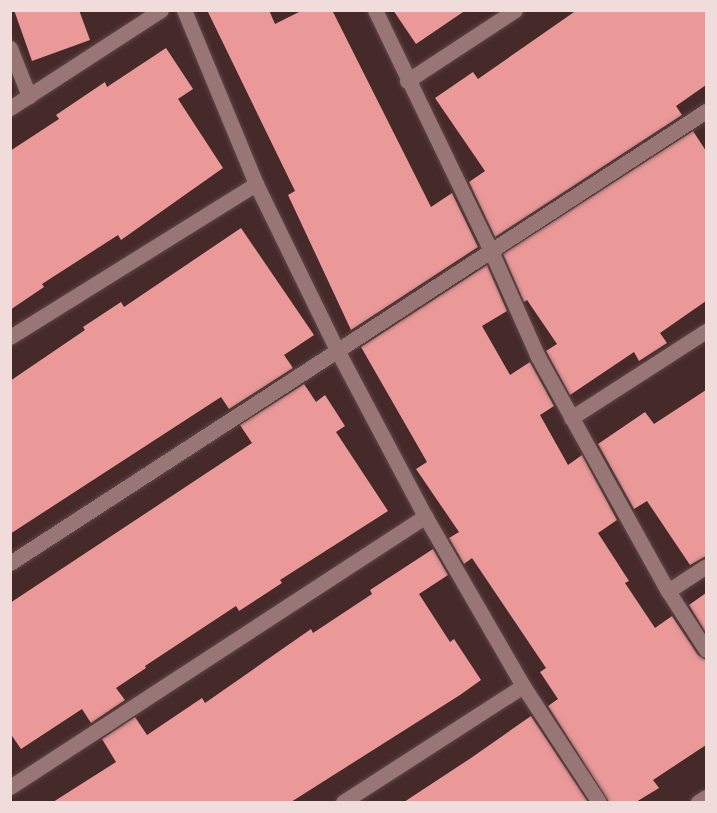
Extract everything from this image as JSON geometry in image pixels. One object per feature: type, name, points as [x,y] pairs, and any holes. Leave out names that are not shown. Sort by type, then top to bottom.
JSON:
[{"type":"street","points":[[10,108],[161,10]]},
{"type":"street","points":[[184,10],[256,184],[337,350],[425,516],[523,686],[599,802]]},
{"type":"street","points":[[375,10],[407,81],[491,251],[537,356],[668,591],[706,650]]},
{"type":"street","points":[[407,81],[515,10]]},
{"type":"street","points":[[10,48],[29,96]]},
{"type":"street","points":[[10,563],[706,111]]},
{"type":"street","points":[[10,337],[256,184]]},
{"type":"street","points":[[571,418],[706,331]]},
{"type":"street","points":[[10,787],[425,516]]},
{"type":"street","points":[[668,591],[706,566]]},
{"type":"street","points":[[343,802],[523,686]]},
{"type":"street","points":[[698,802],[706,797]]},
{"type":"building","points":[[14,10],[79,10],[90,40],[32,61]]},
{"type":"building","points":[[207,10],[269,10],[275,24],[303,10],[332,10],[431,207],[452,193],[478,247],[351,330],[288,195],[295,191]]},
{"type":"building","points":[[393,10],[466,10],[416,44]]},
{"type":"building","points":[[577,10],[706,10],[706,85],[676,106],[682,115],[495,237],[469,182],[485,171],[435,98],[473,72],[478,79]]},
{"type":"building","points":[[166,48],[193,89],[178,99],[223,168],[121,240],[118,235],[42,284],[44,287],[10,310],[10,151],[59,119],[56,115],[105,82],[107,87]]},
{"type":"building","points":[[693,131],[706,151],[706,301],[660,333],[667,343],[639,361],[634,352],[570,395],[546,351],[557,344],[527,300],[524,302],[503,254]]},
{"type":"building","points":[[241,228],[314,335],[284,355],[293,368],[229,409],[221,397],[10,534],[10,381],[85,330],[83,327],[121,302],[124,307]]},
{"type":"building","points":[[487,265],[507,311],[482,326],[510,375],[530,362],[554,406],[540,415],[568,465],[582,455],[617,520],[598,533],[629,581],[625,583],[655,628],[672,616],[698,655],[706,660],[706,745],[653,780],[659,788],[636,802],[609,802],[548,706],[558,699],[540,672],[546,668],[472,558],[464,564],[449,538],[459,532],[416,469],[427,462],[361,347]]},
{"type":"building","points":[[304,384],[316,402],[325,395],[345,426],[336,432],[388,511],[280,580],[282,583],[239,611],[236,606],[145,666],[146,668],[116,688],[125,700],[91,723],[82,709],[21,749],[10,733],[10,603],[252,443],[240,425]]},
{"type":"building","points":[[706,390],[706,556],[690,565],[647,501],[634,509],[598,444],[645,412],[654,424]]},
{"type":"building","points":[[433,549],[448,575],[419,594],[450,642],[454,639],[481,680],[460,695],[291,802],[53,802],[116,762],[102,739],[135,717],[147,735],[202,698],[205,703],[311,629],[313,633],[372,594],[370,590]]},
{"type":"building","points":[[706,593],[706,633],[689,605]]},
{"type":"building","points":[[531,716],[588,802],[404,802],[471,758]]}]
